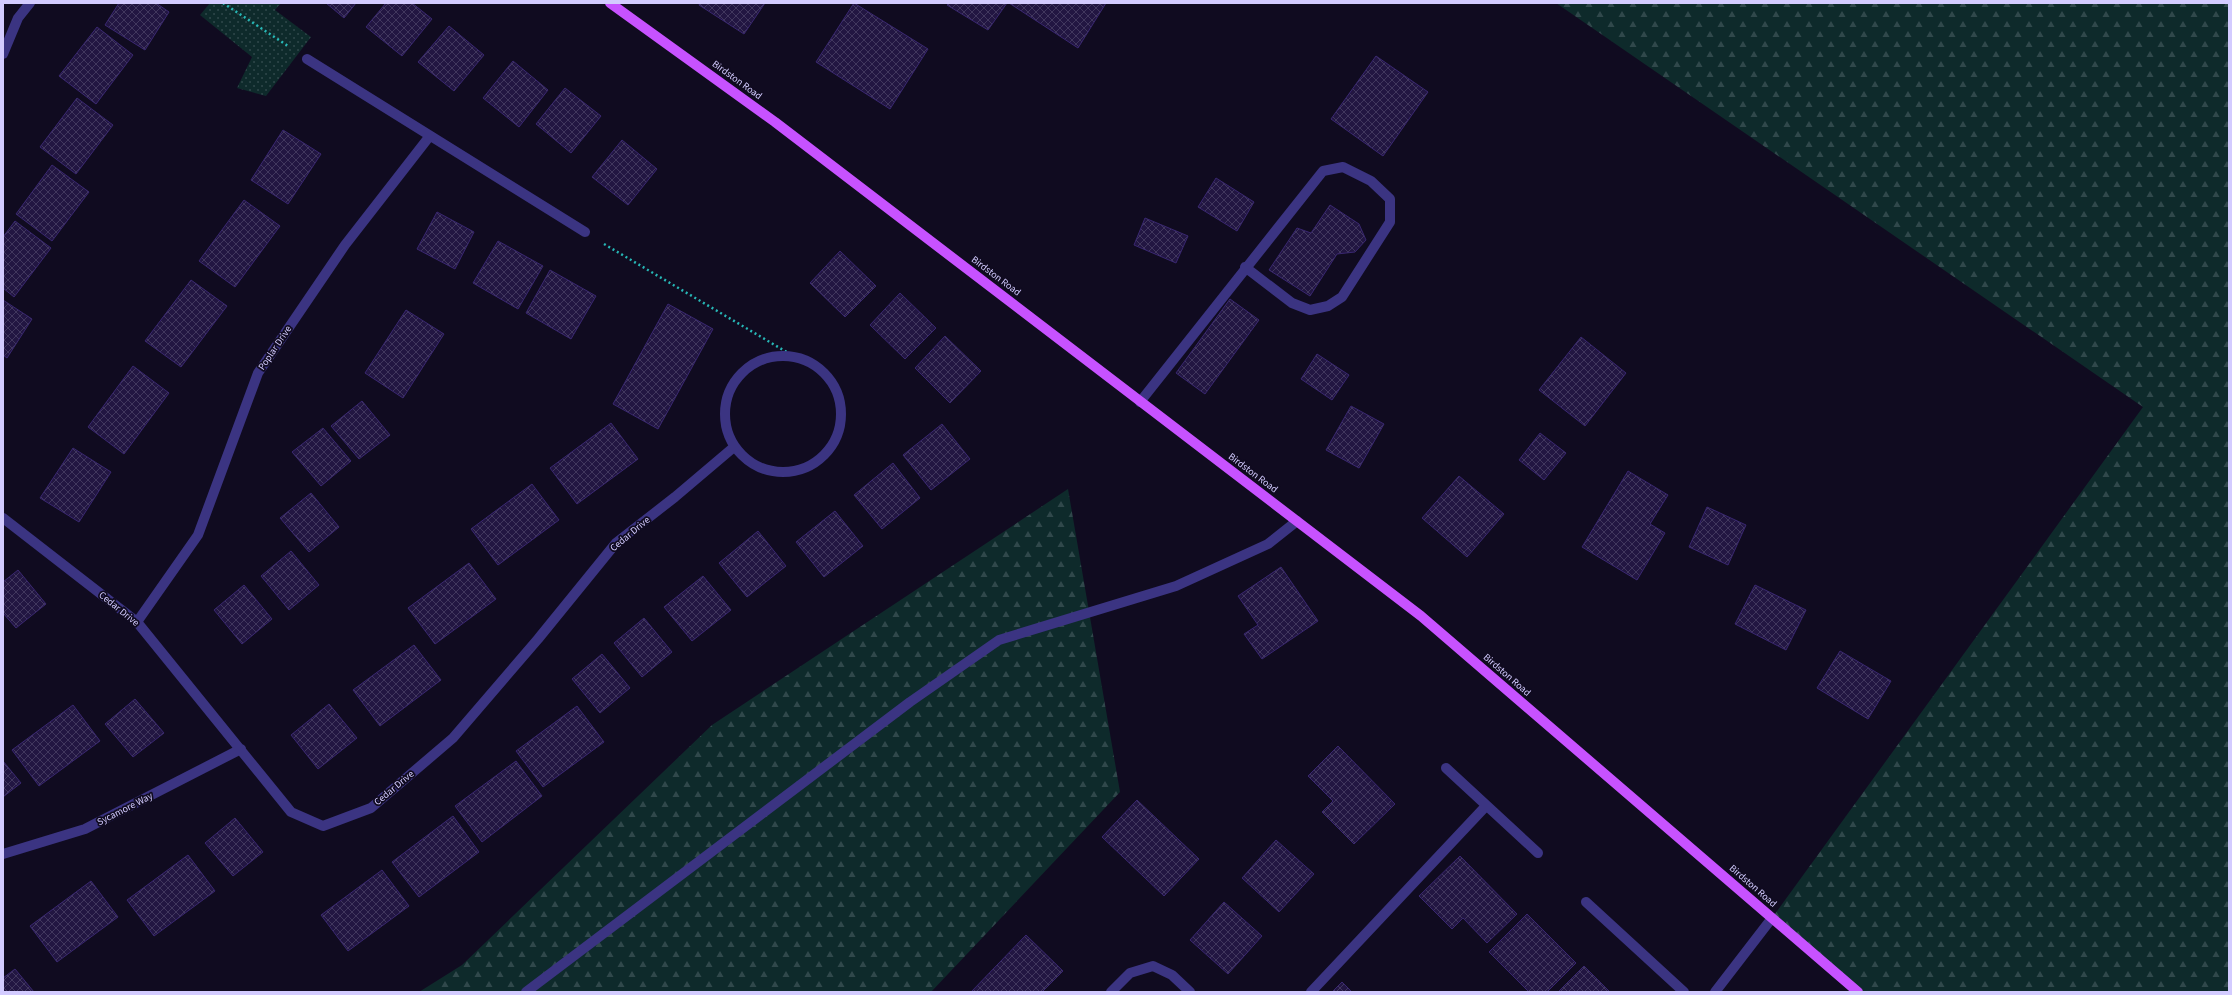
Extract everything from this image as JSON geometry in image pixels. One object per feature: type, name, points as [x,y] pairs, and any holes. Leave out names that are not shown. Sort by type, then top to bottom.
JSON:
[{"type":"main road","name":"Birdston Road","points":[[610,3],[775,122],[1421,616],[1858,992]]},
{"type":"street","points":[[3,54],[18,18],[30,3]]},
{"type":"street","points":[[307,59],[429,137],[585,232]]},
{"type":"street","name":"Poplar Drive","points":[[137,622],[198,535],[258,373],[345,245],[429,137]]},
{"type":"street","points":[[1140,402],[1245,267],[1323,171],[1343,167],[1371,181],[1390,199],[1390,222],[1342,297],[1328,306],[1310,310],[1292,303],[1245,267]]},
{"type":"street","points":[[775,356],[795,357],[813,364],[828,377],[838,394],[841,413],[839,432],[830,448],[817,461],[801,470],[782,472],[764,470],[747,461],[734,447],[726,429],[724,410],[729,390],[740,374],[756,362],[775,356]]},
{"type":"street","name":"Cedar Drive","points":[[3,518],[137,622],[291,812],[323,826],[371,808],[453,738],[538,640],[616,543],[675,497],[734,447]]},
{"type":"street","points":[[526,992],[910,702],[999,640],[1176,586],[1268,544],[1297,521]]},
{"type":"street","name":"Sycamore Way","points":[[3,854],[85,830],[241,750]]},
{"type":"street","points":[[1446,768],[1485,807],[1538,853]]},
{"type":"street","points":[[1310,992],[1485,807]]},
{"type":"street","points":[[1586,902],[1684,992]]},
{"type":"street","points":[[1715,992],[1772,918]]},
{"type":"street","points":[[1111,992],[1130,973],[1153,966],[1172,975],[1190,992]]},
{"type":"path","points":[[223,3],[307,59]]},
{"type":"path","points":[[585,232],[795,357]]},
{"type":"green space","points":[[210,3],[281,3],[275,10],[311,37],[266,96],[237,88],[252,57],[200,15]]},
{"type":"green space","points":[[1556,3],[2229,3],[2229,992],[1850,992],[1772,918],[2143,407]]},
{"type":"green space","points":[[1068,489],[1120,792],[931,992],[419,992],[462,965],[712,725]]},
{"type":"building","points":[[119,3],[156,3],[169,12],[145,50],[105,25]]},
{"type":"building","points":[[326,3],[356,3],[344,18]]},
{"type":"building","points":[[386,3],[412,3],[432,19],[402,56],[366,27]]},
{"type":"building","points":[[700,3],[765,3],[744,34],[699,5]]},
{"type":"building","points":[[854,3],[928,49],[890,109],[816,62]]},
{"type":"building","points":[[949,3],[1007,3],[988,30],[947,5]]},
{"type":"building","points":[[1009,3],[1106,3],[1078,48]]},
{"type":"building","points":[[449,26],[484,55],[454,91],[418,62]]},
{"type":"building","points":[[97,27],[133,55],[96,104],[59,76]]},
{"type":"building","points":[[1376,56],[1428,92],[1383,156],[1331,119]]},
{"type":"building","points":[[513,61],[548,90],[519,127],[483,98]]},
{"type":"building","points":[[565,88],[601,116],[571,153],[536,124]]},
{"type":"building","points":[[77,98],[113,125],[76,174],[40,147]]},
{"type":"building","points":[[283,130],[321,154],[288,204],[251,180]]},
{"type":"building","points":[[622,140],[657,169],[628,205],[592,177]]},
{"type":"building","points":[[52,165],[89,192],[52,241],[16,214]]},
{"type":"building","points":[[1216,178],[1254,202],[1237,231],[1198,207]]},
{"type":"building","points":[[244,200],[280,226],[235,287],[199,261]]},
{"type":"building","points":[[1330,205],[1359,224],[1366,240],[1355,252],[1337,254],[1310,296],[1269,270],[1297,228],[1311,233]]},
{"type":"building","points":[[437,212],[474,232],[455,269],[417,249]]},
{"type":"building","points":[[1145,218],[1188,236],[1176,263],[1134,245]]},
{"type":"building","points":[[15,221],[51,248],[14,297],[3,288],[3,237]]},
{"type":"building","points":[[498,241],[543,266],[518,309],[473,283]]},
{"type":"building","points":[[840,251],[876,286],[845,317],[810,283]]},
{"type":"building","points":[[550,270],[596,296],[571,339],[526,313]]},
{"type":"building","points":[[191,280],[227,306],[181,367],[145,341]]},
{"type":"building","points":[[900,293],[936,328],[905,359],[870,325]]},
{"type":"building","points":[[1230,299],[1259,320],[1205,394],[1176,373]]},
{"type":"building","points":[[3,300],[32,319],[7,358],[3,355]]},
{"type":"building","points":[[668,304],[713,329],[658,429],[613,404]]},
{"type":"building","points":[[406,310],[444,334],[403,398],[365,373]]},
{"type":"building","points":[[945,336],[981,371],[950,403],[915,368]]},
{"type":"building","points":[[1581,337],[1626,373],[1585,426],[1539,390]]},
{"type":"building","points":[[1317,354],[1349,375],[1332,400],[1301,379]]},
{"type":"building","points":[[133,366],[169,393],[124,454],[88,427]]},
{"type":"building","points":[[362,401],[390,435],[359,459],[331,426]]},
{"type":"building","points":[[1351,406],[1384,424],[1359,468],[1326,450]]},
{"type":"building","points":[[611,423],[638,459],[577,504],[550,468]]},
{"type":"building","points":[[942,424],[970,459],[931,490],[903,455]]},
{"type":"building","points":[[323,428],[351,461],[321,486],[292,452]]},
{"type":"building","points":[[1540,433],[1566,453],[1544,480],[1519,460]]},
{"type":"building","points":[[73,448],[111,472],[79,522],[40,498]]},
{"type":"building","points":[[893,463],[920,498],[882,529],[854,495]]},
{"type":"building","points":[[1628,471],[1668,495],[1650,524],[1665,533],[1637,580],[1582,547]]},
{"type":"building","points":[[1459,476],[1504,514],[1467,557],[1422,518]]},
{"type":"building","points":[[532,484],[559,520],[498,565],[471,529]]},
{"type":"building","points":[[311,493],[339,527],[309,552],[280,518]]},
{"type":"building","points":[[1707,507],[1746,525],[1728,565],[1689,547]]},
{"type":"building","points":[[835,511],[863,546],[824,577],[796,542]]},
{"type":"building","points":[[758,531],[786,566],[747,597],[719,563]]},
{"type":"building","points":[[291,551],[319,585],[289,610],[261,576]]},
{"type":"building","points":[[469,563],[496,599],[435,644],[408,608]]},
{"type":"building","points":[[1281,567],[1318,621],[1262,659],[1244,634],[1258,625],[1238,596]]},
{"type":"building","points":[[18,570],[46,604],[16,628],[3,613],[3,582]]},
{"type":"building","points":[[703,576],[731,610],[692,641],[664,607]]},
{"type":"building","points":[[244,585],[272,619],[242,644],[214,610]]},
{"type":"building","points":[[1755,585],[1806,610],[1786,650],[1735,624]]},
{"type":"building","points":[[644,618],[672,652],[642,677],[614,643]]},
{"type":"building","points":[[414,645],[441,680],[380,726],[353,690]]},
{"type":"building","points":[[1840,651],[1891,681],[1868,719],[1817,688]]},
{"type":"building","points":[[602,654],[630,688],[600,713],[572,679]]},
{"type":"building","points":[[135,699],[164,733],[133,757],[105,724]]},
{"type":"building","points":[[329,704],[357,738],[318,769],[291,735]]},
{"type":"building","points":[[73,705],[100,741],[39,786],[12,750]]},
{"type":"building","points":[[577,706],[604,742],[543,787],[516,751]]},
{"type":"building","points":[[1338,746],[1395,804],[1354,844],[1322,812],[1333,801],[1308,776]]},
{"type":"building","points":[[3,761],[21,783],[3,797]]},
{"type":"building","points":[[516,761],[542,796],[482,842],[455,806]]},
{"type":"building","points":[[1137,800],[1199,859],[1164,896],[1102,837]]},
{"type":"building","points":[[453,816],[479,852],[419,897],[392,862]]},
{"type":"building","points":[[235,818],[263,852],[233,876],[205,843]]},
{"type":"building","points":[[1276,840],[1314,874],[1279,912],[1242,878]]},
{"type":"building","points":[[188,855],[215,891],[154,936],[127,900]]},
{"type":"building","points":[[1460,856],[1517,914],[1487,943],[1463,918],[1452,929],[1419,896]]},
{"type":"building","points":[[382,870],[409,906],[348,951],[321,915]]},
{"type":"building","points":[[91,881],[118,917],[57,962],[30,926]]},
{"type":"building","points":[[1224,902],[1262,936],[1228,974],[1190,940]]},
{"type":"building","points":[[1527,914],[1576,963],[1547,992],[1529,992],[1489,952]]},
{"type":"building","points":[[1026,935],[1063,971],[1042,992],[971,992]]},
{"type":"building","points":[[1584,966],[1610,992],[1558,992]]},
{"type":"building","points":[[15,969],[34,992],[3,992],[3,978]]},
{"type":"building","points":[[1342,982],[1352,992],[1332,992]]}]
